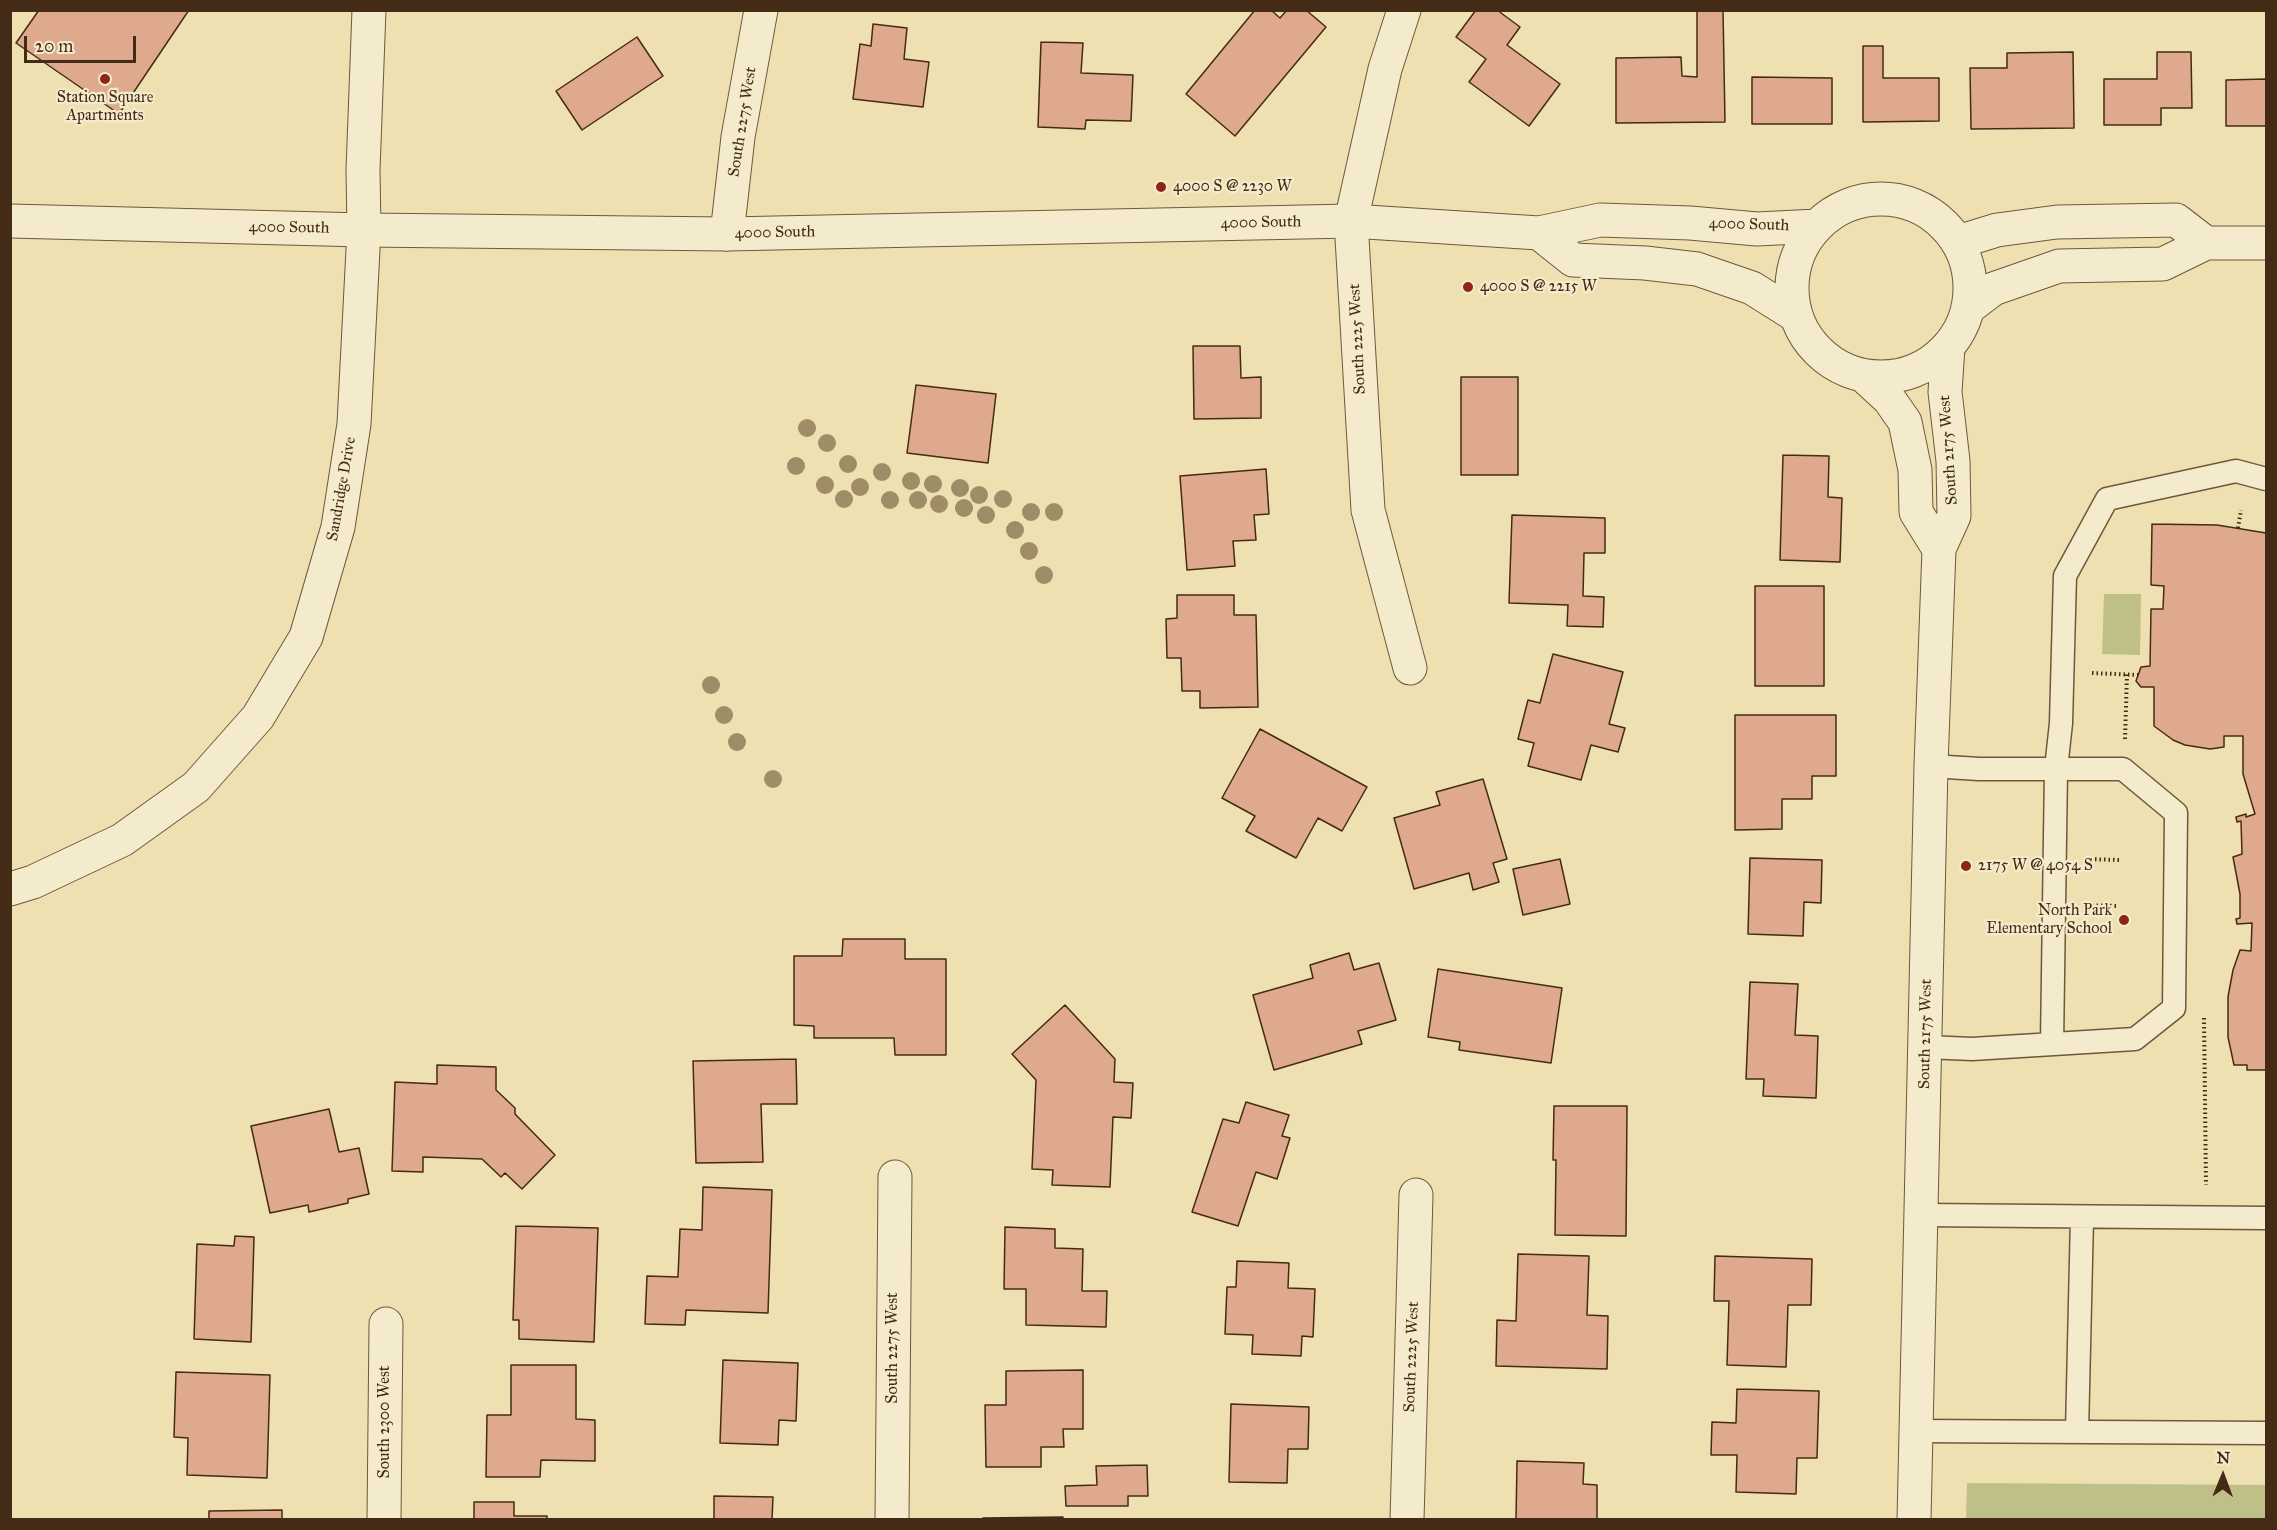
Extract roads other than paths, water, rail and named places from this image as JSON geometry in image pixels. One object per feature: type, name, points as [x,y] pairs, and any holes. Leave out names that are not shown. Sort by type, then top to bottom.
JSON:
[{"type":"street","name":"Sandridge Drive","points":[[10,889],[33,882],[122,840],[196,787],[258,717],[306,637],[338,527],[354,424],[363,230],[369,10]]},
{"type":"street","name":"South 2275 West","points":[[727,234],[738,137],[761,10]]},
{"type":"street","name":"South 2225 West","points":[[1404,10],[1385,69],[1351,221],[1368,510],[1410,668]]},
{"type":"street","points":[[1880,199],[1902,202],[1924,210],[1943,224],[1958,242],[1967,263],[1971,285],[1968,308],[1961,329],[1948,347],[1916,369],[1889,377],[1864,376],[1841,368],[1821,355],[1806,336],[1795,315],[1791,291],[1794,257],[1816,226],[1835,212],[1856,202],[1880,199]]},
{"type":"street","name":"4000 South","points":[[10,221],[363,230],[727,234],[1351,221],[1539,233],[1600,220],[1690,222],[1757,229],[1816,226]]},
{"type":"street","points":[[1958,242],[1997,230],[2057,222],[2176,220],[2206,243]]},
{"type":"street","points":[[1539,233],[1573,260],[1645,263],[1697,269],[1752,288],[1795,315]]},
{"type":"street","points":[[1968,308],[1993,289],[2059,266],[2163,264],[2206,243],[2266,243]]},
{"type":"street","name":"South 2175 West","points":[[1914,1520],[1931,766],[1939,549],[1954,516],[1953,461],[1945,392],[1948,347]]},
{"type":"street","points":[[1864,376],[1889,399],[1905,422],[1915,470],[1916,512],[1939,549]]},
{"type":"street","name":"South 2275 West","points":[[892,1520],[895,1177]]},
{"type":"street","name":"South 2225 West","points":[[1407,1520],[1416,1195]]},
{"type":"street","name":"South 2300 West","points":[[384,1520],[386,1324]]},
{"type":"lane","points":[[2052,1044],[2056,769],[2061,723],[2065,576],[2107,499],[2236,471],[2266,479]]},
{"type":"lane","points":[[1926,1047],[1972,1049],[2135,1039],[2174,1008],[2176,813],[2123,769],[1979,769],[1931,766]]},
{"type":"lane","points":[[1922,1215],[2266,1218]]},
{"type":"lane","points":[[2077,1432],[2082,1217]]},
{"type":"lane","points":[[1917,1431],[2266,1433]]},
{"type":"place","name":"Station Square Apartments","points":[[105,79]]},
{"type":"place","name":"4000 S @ 2230 W","points":[[1161,187]]},
{"type":"place","name":"4000 S @ 2215 W","points":[[1468,287]]},
{"type":"place","name":"2175 W @ 4054 S","points":[[1966,866]]},
{"type":"place","name":"North Park Elementary School","points":[[2124,920]]}]
